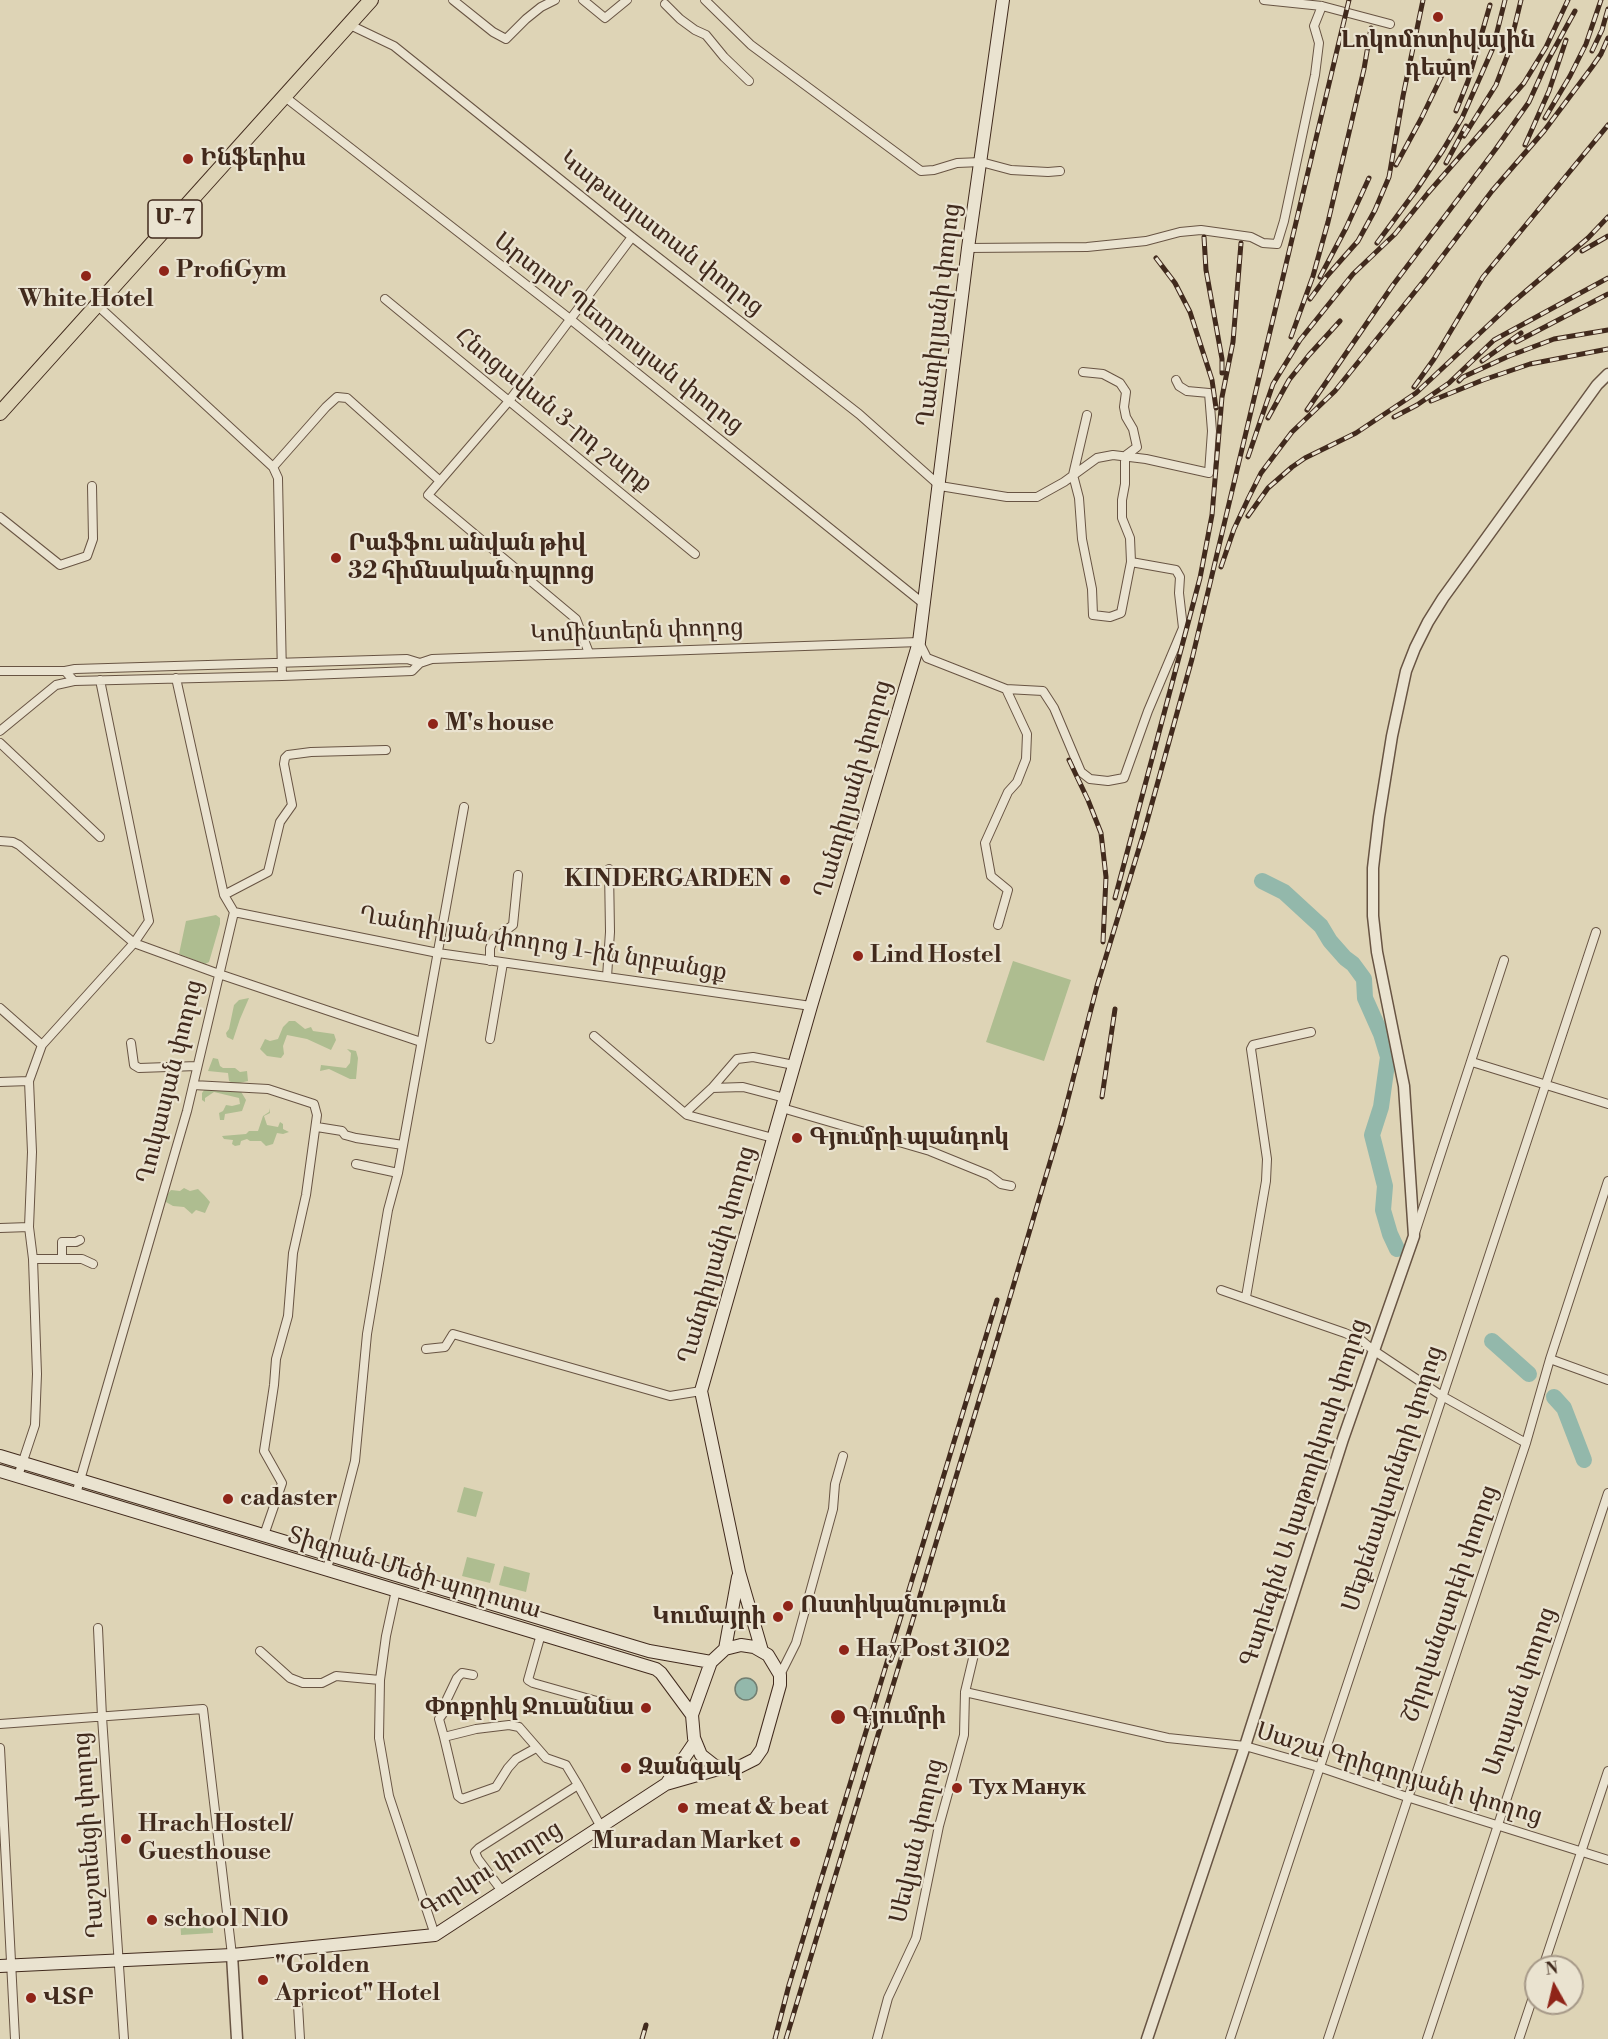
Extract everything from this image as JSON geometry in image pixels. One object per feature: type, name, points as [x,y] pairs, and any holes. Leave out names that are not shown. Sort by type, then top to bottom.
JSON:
[{"type":"highway","name":"Մ-7","points":[[0,413],[371,0]]},
{"type":"main road","name":"Ղանդիլյանի փողոց","points":[[762,1651],[739,1572],[701,1391],[811,1006],[920,642],[968,248],[1003,0]]},
{"type":"main road","name":"Տիգրան Մեծի պողոտա","points":[[0,1456],[649,1651],[711,1662]]},
{"type":"main road","name":"Տիգրան Մեծի պողոտա","points":[[0,1471],[656,1669],[662,1673],[692,1715]]},
{"type":"main road","name":"Ղանդիլյանի փողոց","points":[[725,1649],[739,1572]]},
{"type":"main road","points":[[741,1646],[762,1651],[772,1659],[780,1675],[780,1685],[762,1749],[755,1759],[737,1767],[722,1768],[707,1761],[701,1755],[695,1742],[692,1715],[711,1662],[725,1649],[741,1646]]},
{"type":"main road","name":"Գորկու փողոց","points":[[667,1783],[695,1742]]},
{"type":"main road","name":"Գորկու փողոց","points":[[5,1966],[232,1955],[435,1935],[667,1783],[722,1768]]},
{"type":"street","points":[[453,0],[493,32],[506,39],[534,13],[555,0]]},
{"type":"street","points":[[583,0],[604,18],[627,0]]},
{"type":"street","points":[[705,0],[751,45],[921,171],[934,170],[957,163],[981,162],[1011,170],[1060,171]]},
{"type":"street","points":[[1264,0],[1322,6],[1390,24]]},
{"type":"street","points":[[667,1],[680,19],[706,35],[724,57],[749,81]]},
{"type":"street","points":[[968,248],[1087,247],[1146,241],[1180,232],[1201,230],[1251,237],[1263,243],[1276,244],[1284,221],[1315,75],[1318,44],[1314,26],[1322,6]]},
{"type":"street","name":"Կաթսայատան փողոց","points":[[350,25],[393,46],[859,414],[940,486]]},
{"type":"street","name":"Արտյոմ Պետրոսյան փողոց","points":[[285,97],[570,319],[924,604]]},
{"type":"street","points":[[589,653],[576,619],[428,495],[509,401],[632,237]]},
{"type":"street","name":"Հնոցավան 3-րդ շարք","points":[[385,299],[695,554]]},
{"type":"street","points":[[97,305],[273,467],[278,478],[282,676]]},
{"type":"street","points":[[1083,372],[1112,379],[1120,383],[1126,392],[1124,407],[1126,417],[1133,429],[1137,447],[1125,456]]},
{"type":"street","points":[[1414,1236],[1404,1086],[1372,916],[1373,868],[1380,817],[1392,736],[1406,671],[1424,630],[1443,598],[1597,385],[1608,374]]},
{"type":"street","points":[[940,486],[1007,497],[1037,497],[1097,458],[1113,455],[1146,459],[1209,473],[1212,431],[1209,393],[1187,391],[1179,386],[1176,380]]},
{"type":"street","points":[[273,467],[338,396],[347,398],[440,481]]},
{"type":"street","points":[[1087,415],[1073,475],[1079,498],[1082,539],[1092,589],[1094,615],[1110,617],[1121,613],[1131,562],[1130,538],[1122,518],[1125,456]]},
{"type":"street","points":[[0,517],[60,565],[87,556],[93,539],[92,486]]},
{"type":"street","points":[[920,642],[927,658],[1006,689],[1043,691],[1054,708],[1081,772],[1090,779],[1108,781],[1124,778],[1148,711],[1183,628],[1179,593],[1180,577],[1176,570],[1131,562]]},
{"type":"street","name":"Կոմինտերն փողոց","points":[[74,681],[412,671],[420,663],[432,659],[920,642]]},
{"type":"street","points":[[0,672],[406,659],[420,663]]},
{"type":"street","points":[[0,731],[56,685],[74,681],[65,671]]},
{"type":"street","points":[[176,678],[224,895],[234,912]]},
{"type":"street","points":[[18,1476],[35,1425],[37,1374],[33,1259],[29,1227],[32,1152],[29,1081],[42,1045],[134,943],[149,921],[100,680]]},
{"type":"street","points":[[998,925],[1008,890],[991,876],[985,843],[1008,792],[1017,782],[1027,751],[1027,734],[1006,689]]},
{"type":"street","points":[[0,743],[100,837]]},
{"type":"street","points":[[224,895],[268,872],[280,822],[292,805],[284,764],[288,755],[311,752],[386,750]]},
{"type":"street","points":[[327,1569],[356,1461],[368,1334],[388,1210],[398,1173],[464,807]]},
{"type":"street","points":[[0,841],[19,845],[134,943],[421,1042]]},
{"type":"street","points":[[607,977],[610,932],[609,869]]},
{"type":"street","points":[[490,961],[490,948],[494,939],[513,925],[518,875]]},
{"type":"street","name":"Ղանդիլյան փողոց 1-ին նրբանցք","points":[[234,912],[438,953],[811,1006]]},
{"type":"street","name":"Ղուկասյան փողոց","points":[[76,1494],[176,1148],[234,912]]},
{"type":"street","name":"Մեքենավարների փողոց","points":[[1230,2039],[1596,932]]},
{"type":"street","name":"Գարեգին Ա կաթողիկոսի փողոց","points":[[1147,2039],[1245,1746],[1343,1439],[1414,1236],[1504,960]]},
{"type":"street","points":[[490,1039],[503,963]]},
{"type":"street","points":[[0,1008],[42,1045]]},
{"type":"street","points":[[1246,1297],[1268,1159],[1251,1049],[1253,1045],[1311,1032]]},
{"type":"street","points":[[594,1036],[685,1113],[773,1138]]},
{"type":"street","points":[[131,1042],[134,1065],[139,1068],[197,1066]]},
{"type":"street","points":[[685,1113],[712,1088],[737,1059],[753,1057],[794,1065]]},
{"type":"street","points":[[1472,1062],[1608,1104]]},
{"type":"street","points":[[0,1082],[29,1081]]},
{"type":"street","points":[[193,1085],[268,1089],[314,1104],[317,1127],[306,1195],[293,1253],[288,1316],[276,1359],[264,1450],[282,1483],[264,1535]]},
{"type":"street","points":[[712,1088],[743,1087],[784,1103],[930,1151],[989,1175],[1000,1184],[1011,1186]]},
{"type":"street","points":[[317,1127],[342,1131],[345,1135],[356,1138],[403,1145]]},
{"type":"street","points":[[356,1164],[398,1173]]},
{"type":"street","name":"Շիրվանզադեի փողոց","points":[[1328,2039],[1526,1443],[1550,1359],[1608,1181]]},
{"type":"street","points":[[0,1228],[29,1227]]},
{"type":"street","points":[[62,1259],[63,1242],[78,1241],[74,1259]]},
{"type":"street","points":[[33,1259],[82,1259],[93,1264]]},
{"type":"street","points":[[1221,1290],[1246,1297],[1361,1340],[1442,1395],[1526,1443]]},
{"type":"street","points":[[426,1349],[445,1347],[453,1334],[670,1396],[701,1391]]},
{"type":"street","points":[[1550,1359],[1608,1380]]},
{"type":"street","points":[[780,1675],[796,1643],[833,1509],[835,1484],[843,1456]]},
{"type":"street","name":"Աղայան փողոց","points":[[1427,2039],[1608,1493]]},
{"type":"street","points":[[396,1590],[380,1680],[379,1738],[389,1797],[435,1935]]},
{"type":"street","name":"Դաշտենցի փողոց","points":[[98,1628],[124,2039]]},
{"type":"street","points":[[541,1634],[528,1680],[611,1706]]},
{"type":"street","name":"Սեվյան փողոց","points":[[877,2039],[888,1998],[916,1938],[939,1826],[964,1735],[965,1692],[976,1646]]},
{"type":"street","points":[[260,1651],[290,1678],[303,1683],[322,1683],[336,1676],[380,1680]]},
{"type":"street","points":[[473,1675],[462,1673],[457,1678],[447,1699],[447,1708],[439,1719],[458,1796],[462,1799],[496,1787],[516,1759],[536,1748]]},
{"type":"street","name":"Սաշա Գրիգորյանի փողոց","points":[[965,1692],[1168,1738],[1245,1746],[1319,1767],[1496,1826],[1608,1860]]},
{"type":"street","points":[[0,1724],[203,1709],[232,1955],[237,2039]]},
{"type":"street","points":[[444,1737],[476,1729],[509,1725],[519,1727],[549,1761],[566,1765],[601,1827]]},
{"type":"street","points":[[0,1748],[5,1966],[15,2039]]},
{"type":"street","points":[[1547,1955],[1608,1771]]},
{"type":"street","points":[[502,1891],[475,1852],[578,1785]]},
{"type":"street","points":[[298,2005],[300,2039]]},
{"type":"street","points":[[1519,2039],[1527,2015]]},
{"type":"green space","points":[[216,915],[220,918],[220,924],[209,962],[205,964],[179,954],[186,921]]},
{"type":"green space","points":[[1013,961],[1071,980],[1044,1061],[986,1042]]},
{"type":"green space","points":[[249,998],[233,1040],[227,1037],[226,1033],[234,1005],[239,1000]]},
{"type":"green space","points":[[289,1021],[295,1021],[305,1029],[311,1027],[313,1031],[334,1034],[336,1040],[331,1050],[307,1039],[287,1035],[283,1046],[284,1054],[281,1058],[267,1056],[260,1049],[265,1039],[270,1041],[278,1039],[283,1027]]},
{"type":"green space","points":[[347,1049],[356,1051],[358,1058],[356,1079],[350,1079],[329,1069],[320,1071],[321,1065],[346,1068],[350,1063],[351,1053]]},
{"type":"green space","points":[[213,1058],[218,1059],[223,1068],[235,1068],[240,1072],[247,1071],[248,1081],[235,1084],[229,1081],[228,1073],[208,1071]]},
{"type":"green space","points":[[205,1089],[240,1090],[246,1100],[242,1111],[225,1114],[224,1120],[220,1120],[219,1113],[226,1105],[240,1104],[239,1098],[214,1092],[205,1098],[205,1102],[202,1100],[202,1093]]},
{"type":"green space","points":[[269,1108],[270,1113],[264,1116],[267,1125],[278,1127],[280,1122],[283,1124],[283,1129],[289,1132],[277,1133],[273,1144],[266,1146],[261,1141],[247,1139],[235,1146],[232,1144],[233,1140],[224,1139],[222,1136],[258,1131],[263,1116],[269,1112]]},
{"type":"green space","points":[[184,1188],[190,1191],[198,1189],[210,1202],[205,1213],[196,1210],[192,1214],[184,1207],[173,1206],[166,1202],[166,1196],[171,1190],[180,1191]]},
{"type":"green space","points":[[464,1487],[483,1492],[476,1517],[457,1512]]},
{"type":"green space","points":[[467,1557],[495,1564],[490,1583],[462,1576]]},
{"type":"green space","points":[[504,1566],[530,1573],[526,1592],[499,1585]]},
{"type":"green space","points":[[212,1914],[213,1933],[181,1935],[180,1916]]},
{"type":"water","points":[[746,1678],[754,1681],[757,1689],[754,1697],[746,1700],[738,1697],[735,1689],[738,1681]]},
{"type":"waterway","points":[[1262,881],[1284,892],[1321,926],[1330,941],[1353,964],[1364,979],[1365,998],[1381,1034],[1388,1057],[1381,1107],[1372,1135],[1385,1186],[1383,1210],[1397,1249]]},
{"type":"waterway","points":[[1492,1341],[1529,1374]]},
{"type":"waterway","points":[[1554,1397],[1564,1408],[1584,1460]]},
{"type":"railway","points":[[786,2039],[1062,1122],[1097,986],[1144,832],[1192,659],[1349,0]]},
{"type":"railway","points":[[1310,299],[1358,241],[1389,177],[1423,0]]},
{"type":"railway","points":[[1377,243],[1417,189],[1462,118],[1493,48],[1505,0]]},
{"type":"railway","points":[[1464,136],[1496,85],[1508,54],[1521,0]]},
{"type":"railway","points":[[1248,457],[1273,384],[1300,340],[1353,274],[1395,234],[1524,83],[1546,47],[1568,0]]},
{"type":"railway","points":[[1545,118],[1586,44],[1601,0]]},
{"type":"railway","points":[[1456,111],[1468,81],[1490,5]]},
{"type":"railway","points":[[1592,51],[1602,30],[1608,9]]},
{"type":"railway","points":[[1307,410],[1393,285],[1529,102],[1547,62],[1575,11]]},
{"type":"railway","points":[[1291,337],[1313,276],[1328,222],[1364,69],[1371,28]]},
{"type":"railway","points":[[1221,567],[1234,529],[1261,473],[1292,432],[1335,391],[1426,278],[1492,191],[1544,131],[1601,54],[1608,38]]},
{"type":"railway","points":[[1525,145],[1549,91],[1566,40]]},
{"type":"railway","points":[[1396,165],[1449,61]]},
{"type":"railway","points":[[1414,387],[1434,359],[1483,277],[1608,125]]},
{"type":"railway","points":[[1446,163],[1466,126]]},
{"type":"railway","points":[[1320,277],[1369,178]]},
{"type":"railway","points":[[1248,516],[1268,488],[1292,467],[1305,458],[1356,433],[1416,393],[1512,303],[1588,238],[1608,217]]},
{"type":"railway","points":[[1582,251],[1608,236]]},
{"type":"railway","points":[[1204,237],[1206,270],[1222,359],[1222,373]]},
{"type":"railway","points":[[1115,898],[1200,578],[1212,515],[1222,397],[1233,342],[1241,243]]},
{"type":"railway","points":[[1156,258],[1175,283],[1190,312],[1212,380],[1216,408]]},
{"type":"railway","points":[[1394,417],[1417,405],[1449,383],[1494,340],[1608,278]]},
{"type":"railway","points":[[1516,342],[1608,294]]},
{"type":"railway","points":[[1268,418],[1289,380],[1340,321]]},
{"type":"railway","points":[[1459,381],[1509,356],[1554,339],[1608,330]]},
{"type":"railway","points":[[1482,361],[1521,333]]},
{"type":"railway","points":[[1431,401],[1530,364],[1608,349]]},
{"type":"railway","points":[[1069,760],[1101,833],[1106,877],[1103,942]]},
{"type":"railway","points":[[1102,1097],[1115,1009]]},
{"type":"railway","points":[[775,2039],[789,1985],[997,1300]]},
{"type":"railway","points":[[642,2039],[646,2025]]},
{"type":"place","name":"Լոկոմոտիվային դեպո","points":[[1438,17]]},
{"type":"place","name":"Ինֆերիս","points":[[188,159]]},
{"type":"place","name":"ProfiGym","points":[[164,271]]},
{"type":"place","name":"White Hotel","points":[[86,276]]},
{"type":"place","name":"Րաֆֆու անվան թիվ 32 հիմնական դպրոց","points":[[336,558]]},
{"type":"place","name":"M's house","points":[[433,724]]},
{"type":"place","name":"KINDERGARDEN","points":[[785,880]]},
{"type":"place","name":"Lind Hostel","points":[[858,956]]},
{"type":"place","name":"Գյումրի պանդոկ","points":[[797,1138]]},
{"type":"place","name":"cadaster","points":[[228,1499]]},
{"type":"place","name":"Ոստիկանություն","points":[[788,1606]]},
{"type":"place","name":"Կումայրի","points":[[778,1617]]},
{"type":"place","name":"HayPost 3102","points":[[844,1650]]},
{"type":"place","name":"Փոքրիկ Ջուաննա","points":[[646,1708]]},
{"type":"place","name":"Գյումրի","points":[[838,1717]]},
{"type":"place","name":"Զանգակ","points":[[626,1768]]},
{"type":"place","name":"Тух Манук","points":[[957,1788]]},
{"type":"place","name":"meat & beat","points":[[683,1808]]},
{"type":"place","name":"Hrach Hostel/ Guesthouse","points":[[126,1839]]},
{"type":"place","name":"Muradan Market","points":[[795,1842]]},
{"type":"place","name":"school N10","points":[[152,1920]]},
{"type":"place","name":"\"Golden Apricot\" Hotel","points":[[263,1980]]},
{"type":"place","name":"ՎՏԲ","points":[[31,1998]]}]
